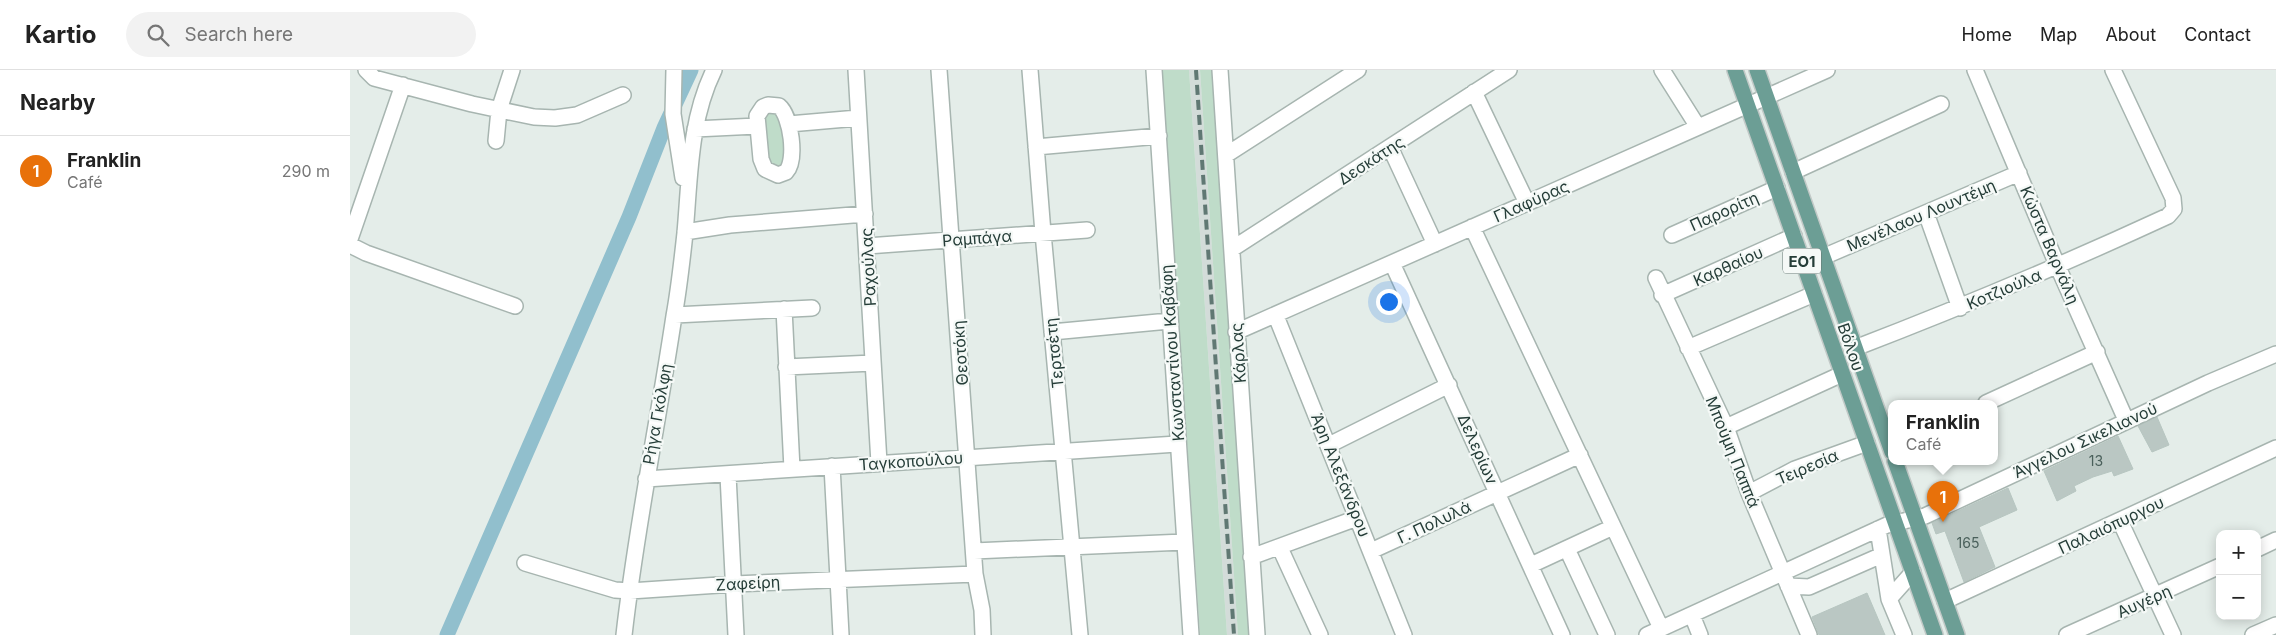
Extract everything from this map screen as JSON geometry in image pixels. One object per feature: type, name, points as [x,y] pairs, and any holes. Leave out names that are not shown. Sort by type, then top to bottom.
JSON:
[{"type":"main road","name":"Βόλου","points":[[1735,70],[1935,635]]},
{"type":"main road","name":"Βόλου","points":[[1757,70],[1888,440]]},
{"type":"main road","name":"Βόλου","points":[[1897,465],[1957,635]]},
{"type":"street","points":[[366,70],[374,78],[534,117],[565,117],[589,111],[623,95]]},
{"type":"street","points":[[496,141],[499,110],[512,70]]},
{"type":"street","points":[[674,70],[673,114],[686,192]]},
{"type":"street","points":[[686,192],[695,129],[701,103],[714,70]]},
{"type":"street","name":"Ραχούλας","points":[[856,70],[879,463]]},
{"type":"street","name":"Θεοτόκη","points":[[940,70],[975,574],[982,610],[983,635]]},
{"type":"street","name":"Τερτσέτη","points":[[1030,70],[1080,635]]},
{"type":"street","name":"Κωνσταντίνου Καβάφη","points":[[1154,70],[1191,635]]},
{"type":"street","points":[[1226,155],[1358,70]]},
{"type":"street","name":"Δεσκάτης","points":[[1232,250],[1509,70]]},
{"type":"street","points":[[1662,70],[1698,127]]},
{"type":"street","name":"Γλαφύρας","points":[[1236,332],[1276,316],[1827,70]]},
{"type":"street","name":"Κώστα Βαρνάλη","points":[[1975,70],[2058,267],[2126,420]]},
{"type":"street","name":"Κοτζιούλα","points":[[1855,348],[1960,308],[2058,267],[2168,216],[2174,209],[2173,198],[2113,70]]},
{"type":"street","name":"Κάρλας","points":[[1223,71],[1236,332],[1257,635]]},
{"type":"street","points":[[350,239],[403,85]]},
{"type":"street","points":[[1474,92],[1527,203]]},
{"type":"street","points":[[1793,172],[1941,104]]},
{"type":"street","points":[[779,106],[786,113],[792,164],[786,172],[778,175],[769,173],[762,165],[757,126],[757,116],[763,107],[779,106]]},
{"type":"street","points":[[788,124],[858,118]]},
{"type":"street","points":[[695,129],[757,126]]},
{"type":"street","points":[[1036,147],[1159,136]]},
{"type":"street","points":[[1390,147],[1435,244]]},
{"type":"street","name":"Μενέλαου Λουντέμη","points":[[1823,257],[2020,174]]},
{"type":"street","name":"Παρορίτη","points":[[1672,235],[1776,188]]},
{"type":"street","name":"Ρήγα Γκόλφη","points":[[624,635],[646,479],[675,315],[685,232],[686,192]]},
{"type":"street","points":[[1926,213],[1960,308]]},
{"type":"street","points":[[685,232],[730,225],[754,225],[864,214]]},
{"type":"street","points":[[1472,227],[1661,628]]},
{"type":"street","name":"Ραμπάγα","points":[[867,246],[1087,230]]},
{"type":"street","name":"Καρθαίου","points":[[1662,295],[1794,236]]},
{"type":"street","points":[[350,245],[366,253],[515,306]]},
{"type":"street","name":"Δελερίων","points":[[1392,263],[1562,635]]},
{"type":"street","name":"Μπούμη Παππά","points":[[1656,278],[1662,295],[1726,427],[1749,493],[1809,635]]},
{"type":"street","points":[[1688,348],[1814,294]]},
{"type":"street","points":[[675,315],[812,308]]},
{"type":"street","points":[[784,309],[792,469]]},
{"type":"street","name":"Άρη Αλεξάνδρου","points":[[1276,316],[1404,635]]},
{"type":"street","points":[[1052,332],[1169,322]]},
{"type":"street","points":[[1993,400],[2097,352]]},
{"type":"street","name":"Άγγελου Σικελιανού","points":[[1647,635],[1692,615],[1786,579],[1878,529],[1925,516],[2126,420],[2276,354]]},
{"type":"street","points":[[786,367],[873,363]]},
{"type":"street","points":[[1726,427],[1842,374]]},
{"type":"street","points":[[1329,445],[1449,385]]},
{"type":"street","name":"Τειρεσία","points":[[1749,493],[1795,469],[1866,443]]},
{"type":"street","name":"Ταγκοπούλου","points":[[646,479],[1177,444]]},
{"type":"street","name":"Παλαιόπυργου","points":[[1945,601],[2276,448]]},
{"type":"street","name":"Γ. Πολυλά","points":[[1371,551],[1580,455]]},
{"type":"street","points":[[832,466],[841,635]]},
{"type":"street","points":[[728,474],[736,635]]},
{"type":"street","points":[[1252,557],[1357,518]]},
{"type":"street","points":[[2120,521],[2173,635]]},
{"type":"street","points":[[1530,565],[1614,527]]},
{"type":"street","points":[[1878,529],[1889,599],[1904,635]]},
{"type":"street","points":[[2261,547],[2276,540]]},
{"type":"street","points":[[974,551],[1184,542]]},
{"type":"street","points":[[1280,548],[1320,635]]},
{"type":"street","points":[[1567,548],[1607,635]]},
{"type":"street","points":[[1786,579],[1809,587],[1882,556]]},
{"type":"street","name":"Ζαφείρη","points":[[525,562],[615,590],[630,591],[734,584],[975,574]]},
{"type":"street","name":"Αυγέρη","points":[[2067,635],[2216,568]]},
{"type":"street","points":[[1889,599],[1912,572]]},
{"type":"street","points":[[1692,615],[1700,635]]},
{"type":"street","points":[[2253,635],[2276,625]]},
{"type":"shaded area","points":[[1189,70],[1200,70],[1238,635],[1227,635]]},
{"type":"green space","points":[[1162,70],[1189,70],[1227,635],[1200,635]]},
{"type":"green space","points":[[1200,70],[1217,70],[1252,635],[1238,635]]},
{"type":"green space","points":[[772,111],[781,116],[785,157],[780,169],[768,163],[764,116]]},
{"type":"building","points":[[2157,417],[2169,445],[2152,452],[2138,426]]},
{"type":"building","points":[[2118,436],[2133,469],[2114,476],[2112,471],[2093,477],[2074,486],[2076,491],[2057,501],[2044,471]]},
{"type":"building","points":[[2008,488],[2017,510],[1979,527],[1995,567],[1964,582],[1945,531],[1936,534],[1932,523]]},
{"type":"building","points":[[1867,593],[1885,635],[1819,635],[1812,617]]},
{"type":"waterway","points":[[447,635],[629,217],[664,128],[691,70]]},
{"type":"railway","points":[[1196,70],[1234,635]]},
{"type":"place","name":"Franklin","points":[[1943,522]]}]
